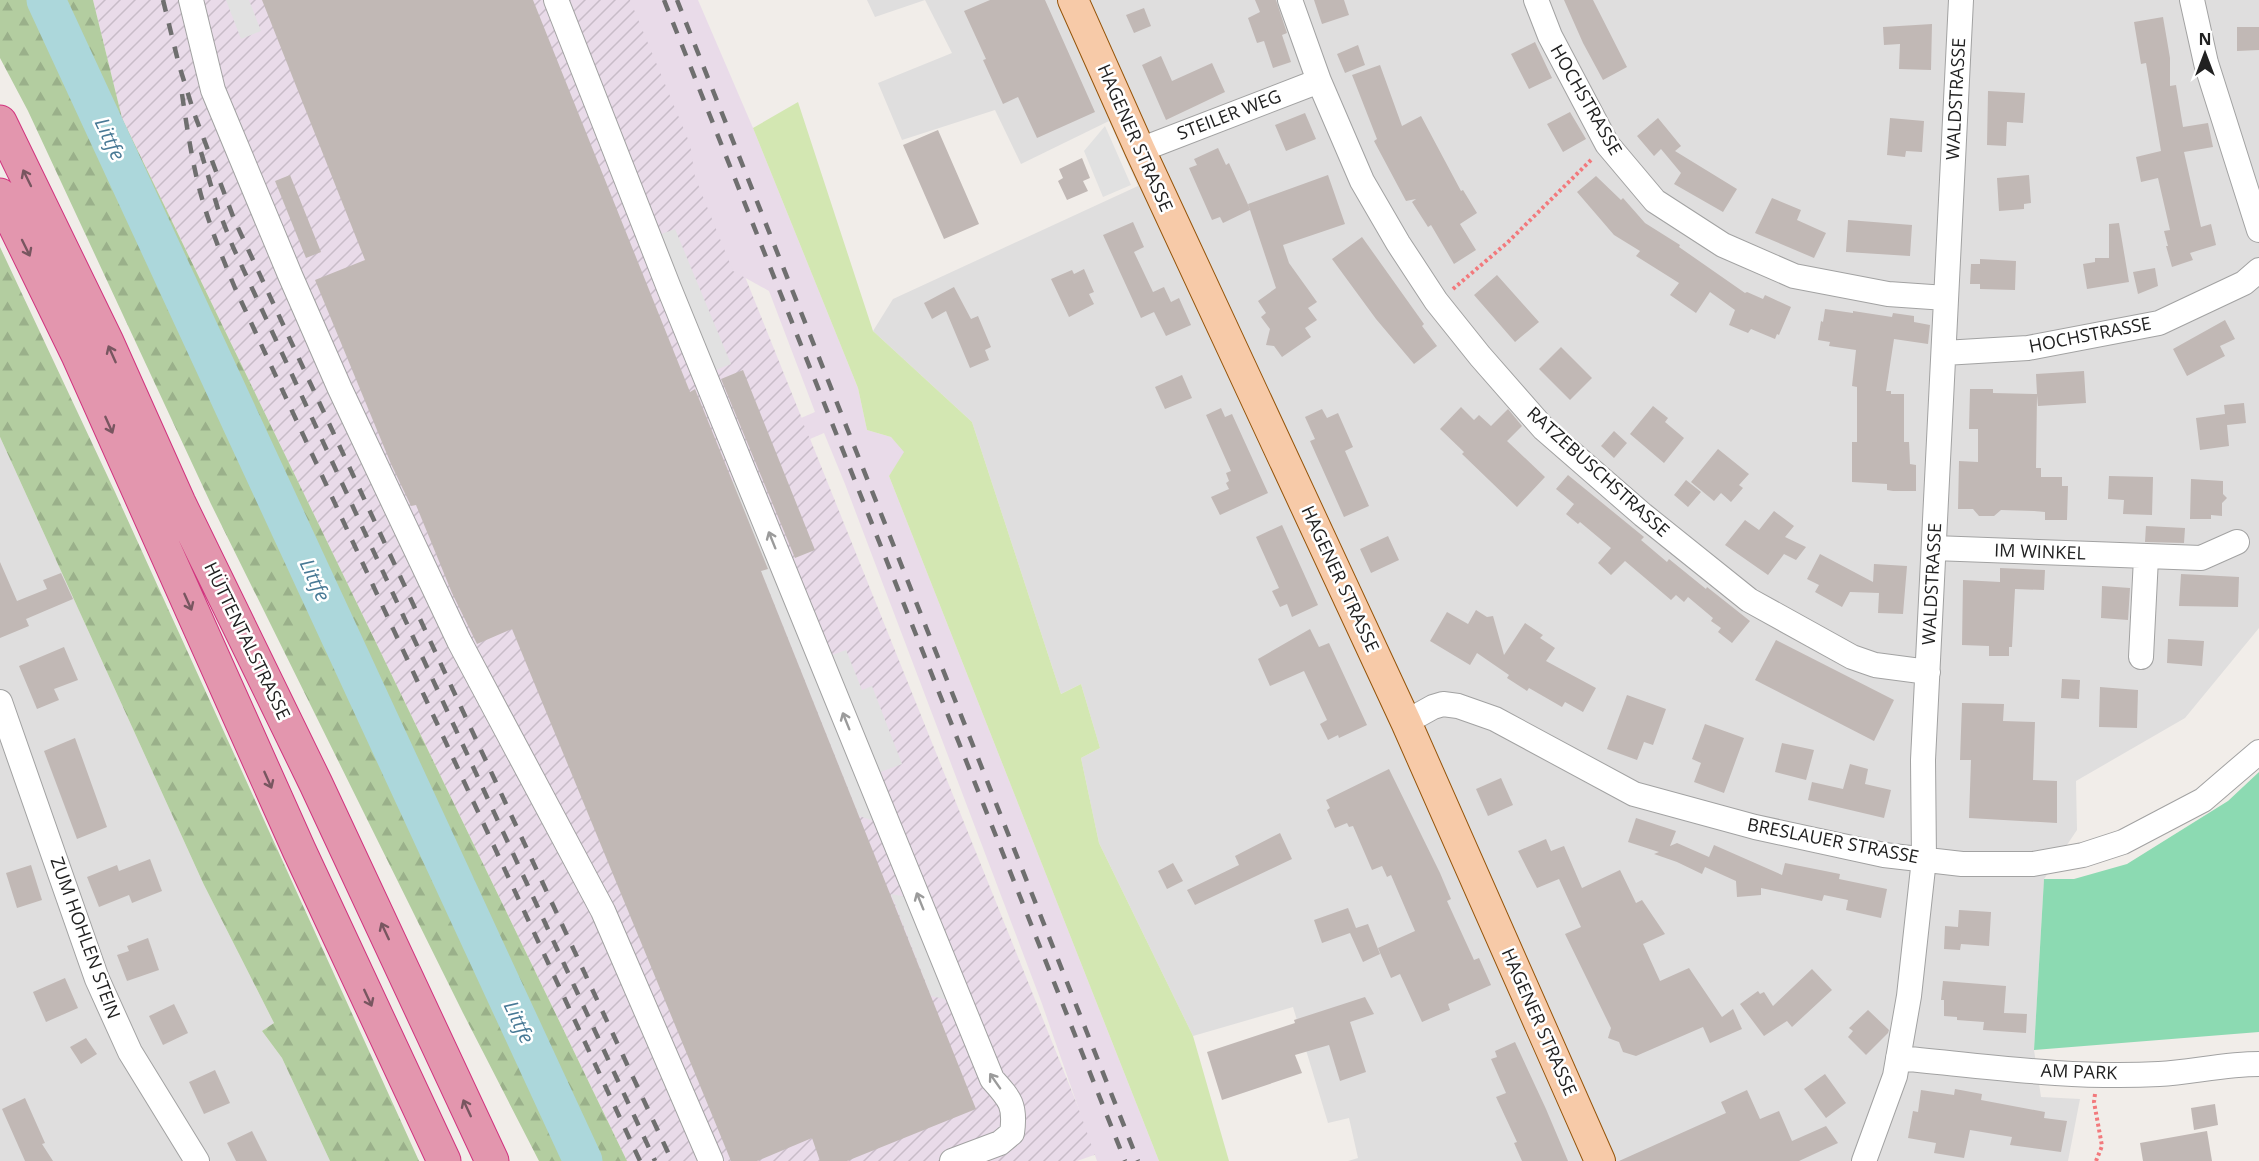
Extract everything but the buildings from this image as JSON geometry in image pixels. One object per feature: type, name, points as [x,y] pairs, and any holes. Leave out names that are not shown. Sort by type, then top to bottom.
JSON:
[{"type":"highway","name":"HÜTTENTALSTRASSE","points":[[0,122],[107,342],[179,503],[316,784],[492,1161]]},
{"type":"highway","name":"HÜTTENTALSTRASSE","points":[[0,195],[78,355],[295,839],[444,1161]]},
{"type":"main road","name":"HAGENER STRASSE","points":[[1073,0],[1140,150],[1406,722],[1600,1161]]},
{"type":"street","points":[[191,0],[213,90],[331,368],[459,641],[603,911],[711,1161]]},
{"type":"street","points":[[556,0],[669,288],[992,1079],[1010,1098],[1015,1116],[1012,1133],[1000,1143],[952,1161]]},
{"type":"street","name":"RATZEBUSCHSTRASSE","points":[[1290,0],[1319,81],[1362,181],[1404,253],[1436,301],[1480,356],[1544,429],[1643,515],[1749,600],[1852,657],[1884,667],[1928,672]]},
{"type":"street","name":"HOCHSTRASSE","points":[[1536,0],[1550,36],[1607,144],[1655,201],[1723,245],[1794,276],[1888,294],[1946,298]]},
{"type":"street","name":"WALDSTRASSE","points":[[1864,1161],[1894,1076],[1898,1058],[1910,996],[1924,859],[1923,760],[1961,0]]},
{"type":"street","points":[[2192,0],[2206,63],[2259,230]]},
{"type":"street","name":"STEILER WEG","points":[[1140,150],[1319,81]]},
{"type":"street","name":"HOCHSTRASSE","points":[[1944,353],[2028,348],[2159,323],[2244,283],[2259,270]]},
{"type":"street","name":"IM WINKEL","points":[[1934,548],[2086,553],[2146,558],[2201,558],[2237,542]]},
{"type":"street","points":[[2141,657],[2146,558]]},
{"type":"street","name":"ZUM HOHLEN STEIN","points":[[0,702],[97,979],[130,1052],[197,1161]]},
{"type":"street","name":"BRESLAUER STRASSE","points":[[1406,722],[1432,707],[1443,704],[1458,706],[1495,719],[1634,794],[1755,827],[1884,855],[1962,864],[2033,864],[2084,855],[2123,842],[2203,800],[2259,752]]},
{"type":"street","name":"AM PARK","points":[[1898,1058],[2054,1073],[2096,1074],[2159,1074],[2259,1064]]},
{"type":"path","points":[[1454,289],[1507,243],[1607,144]]},
{"type":"path","points":[[2096,1074],[2094,1102],[2102,1146],[2096,1161]]},
{"type":"shaded area","points":[[93,0],[634,0],[1097,1154],[1077,1161],[627,1161],[122,118]]},
{"type":"shaded area","points":[[226,0],[249,0],[261,31],[241,39]]},
{"type":"shaded area","points":[[630,0],[698,0],[753,128],[858,388],[867,430],[891,437],[905,452],[889,476],[1159,1161],[1097,1161],[1041,1001],[845,484],[824,433],[810,439],[801,418],[815,412],[769,291],[733,271],[695,177],[690,144]]},
{"type":"shaded area","points":[[867,0],[925,0],[875,17]]},
{"type":"shaded area","points":[[925,0],[2259,0],[2259,628],[2185,718],[2076,781],[2077,830],[2044,879],[2034,1050],[2041,1097],[2080,1099],[2068,1161],[1348,1161],[1358,1158],[1349,1118],[1328,1123],[1293,1007],[1193,1036],[1099,843],[1081,758],[1100,748],[1081,684],[1061,694],[972,422],[873,331],[893,299],[1138,186],[1109,121],[1021,164],[995,110],[902,140],[878,83],[952,53]]},
{"type":"shaded area","points":[[1105,126],[1131,185],[1103,197],[1084,151]]},
{"type":"shaded area","points":[[675,229],[731,364],[713,371],[656,236]]},
{"type":"shaded area","points":[[0,437],[204,885],[274,1023],[262,1031],[282,1058],[330,1161],[0,1161]]},
{"type":"shaded area","points":[[724,479],[745,484],[880,823],[859,816]]},
{"type":"shaded area","points":[[846,650],[862,690],[872,686],[902,764],[878,773],[827,657]]},
{"type":"shaded area","points":[[891,894],[912,898],[953,1001],[931,996]]},
{"type":"green space","points":[[0,0],[93,0],[122,118],[627,1161],[539,1161],[463,1013],[211,504],[28,111],[0,58]]},
{"type":"green space","points":[[798,102],[873,331],[972,422],[1061,694],[1081,684],[1100,748],[1081,758],[1099,843],[1193,1036],[1229,1161],[1159,1161],[889,476],[904,452],[891,437],[867,430],[858,388],[753,128]]},
{"type":"green space","points":[[0,247],[115,492],[419,1161],[330,1161],[282,1058],[262,1031],[274,1023],[204,885],[0,437]]},
{"type":"green space","points":[[2259,772],[2259,1032],[2034,1050],[2044,879],[2074,879],[2127,864],[2228,801]]},
{"type":"waterway","name":"Littfe","points":[[46,0],[583,1161]]},
{"type":"railway","points":[[163,0],[194,113],[234,219],[672,1161]]},
{"type":"railway","points":[[664,0],[1125,1161]]},
{"type":"railway","points":[[677,0],[1138,1161]]},
{"type":"railway","points":[[182,94],[192,158],[201,195],[216,242],[235,288],[640,1161]]},
{"type":"railway","points":[[201,152],[218,209],[233,247],[655,1161]]}]
